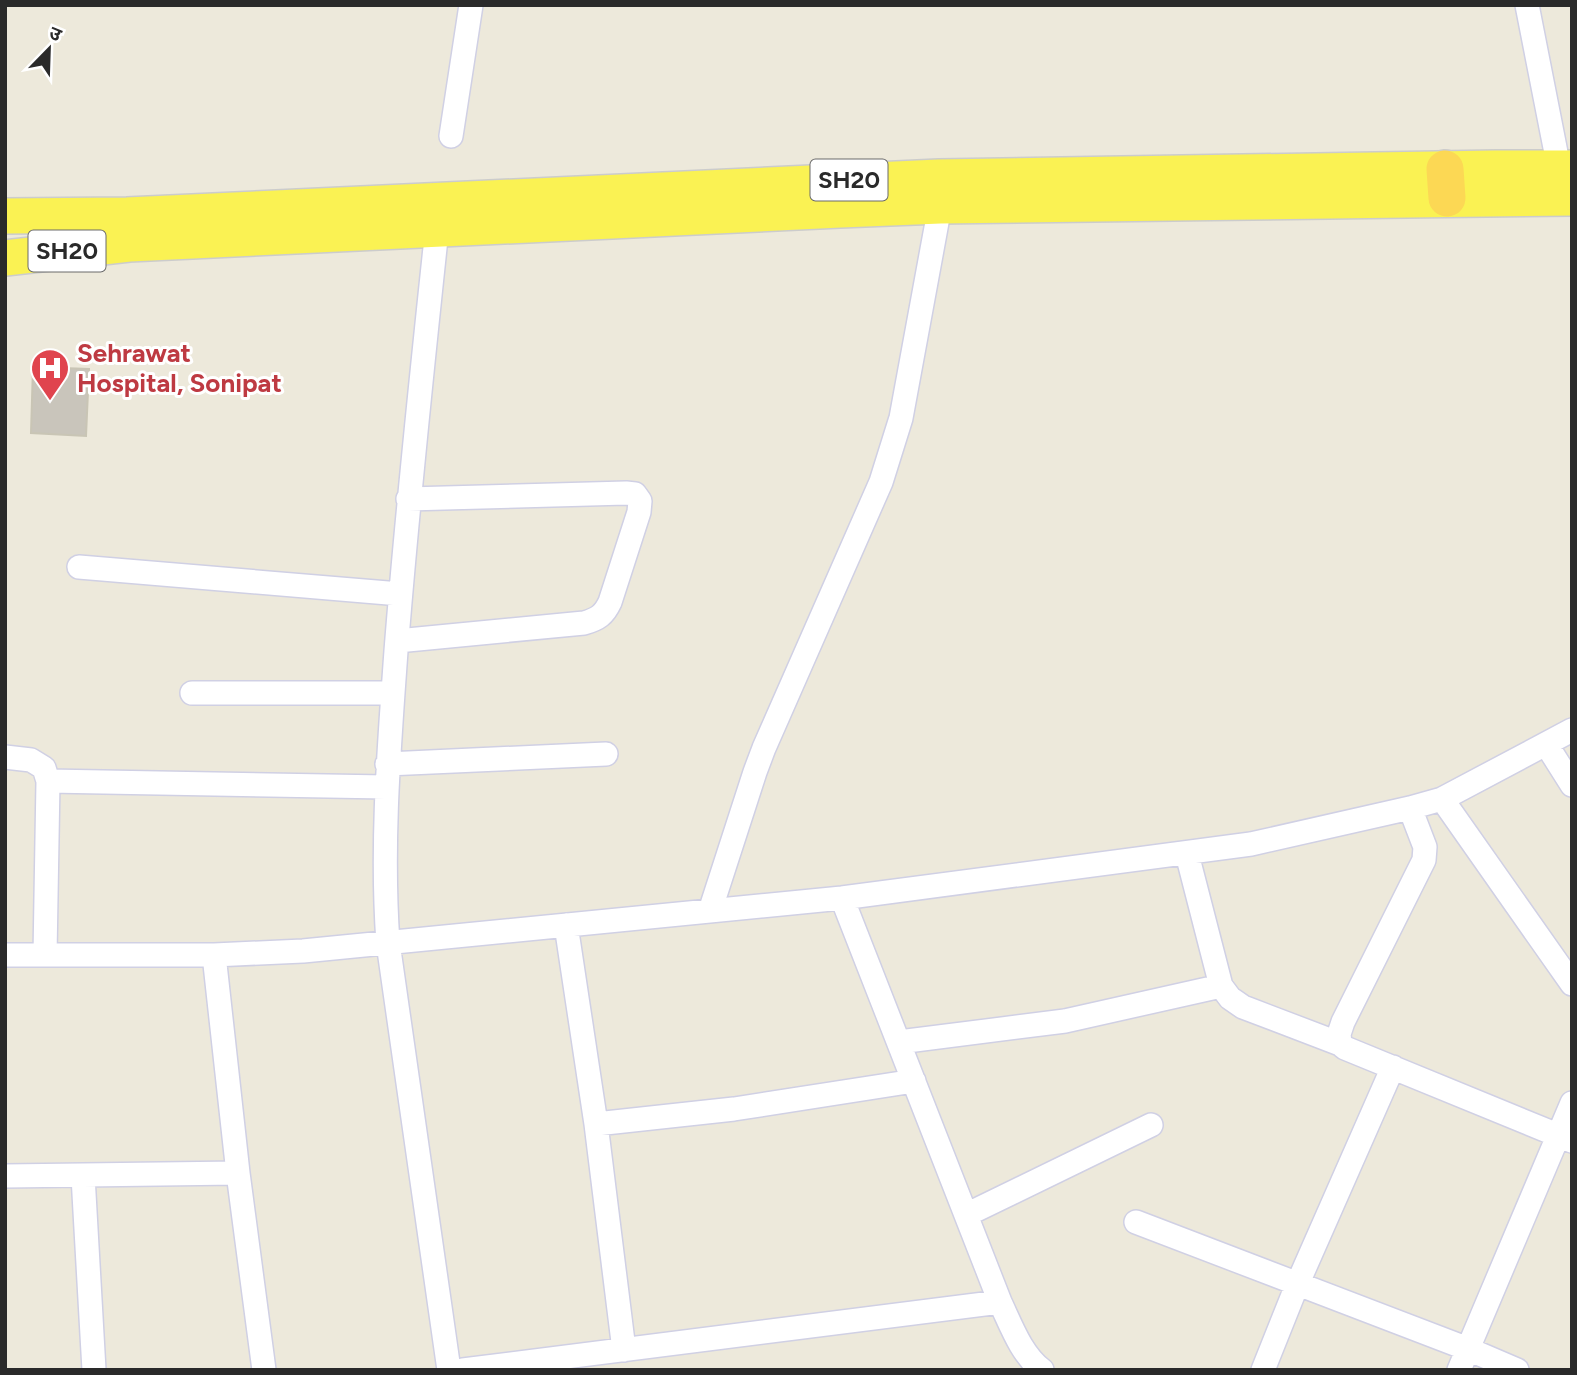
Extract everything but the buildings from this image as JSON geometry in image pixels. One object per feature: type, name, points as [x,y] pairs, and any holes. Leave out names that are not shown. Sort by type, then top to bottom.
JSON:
[{"type":"main road","name":"SH20","points":[[5,216],[127,215],[927,177],[1446,183]]},
{"type":"main road","name":"SH20","points":[[5,258],[129,244],[1567,178]]},
{"type":"street","points":[[451,136],[471,5]]},
{"type":"street","points":[[1527,5],[1567,178]]},
{"type":"street","points":[[710,911],[759,760],[892,452],[901,418],[940,206]]},
{"type":"street","points":[[437,229],[400,594],[387,775],[386,906],[388,943],[449,1370]]},
{"type":"street","points":[[397,641],[596,620],[606,612],[610,602],[639,512],[640,501],[635,494],[626,493],[408,499]]},
{"type":"street","points":[[79,567],[400,594]]},
{"type":"street","points":[[192,693],[393,693]]},
{"type":"street","points":[[5,955],[214,955],[303,951],[842,898],[1188,854],[1251,844],[1442,799],[1572,730]]},
{"type":"street","points":[[1546,744],[1572,785]]},
{"type":"street","points":[[48,781],[387,775],[606,754]]},
{"type":"street","points":[[5,757],[31,760],[44,768],[48,781],[45,955]]},
{"type":"street","points":[[1442,799],[1572,984]]},
{"type":"street","points":[[1340,1044],[1339,1034],[1343,1022],[1424,860],[1422,835],[1410,808]]},
{"type":"street","points":[[1188,854],[1221,986],[1230,998],[1242,1007],[1340,1044],[1565,1138]]},
{"type":"street","points":[[842,898],[1000,1302],[1024,1350],[1042,1370]]},
{"type":"street","points":[[566,925],[596,1124],[624,1350]]},
{"type":"street","points":[[214,955],[238,1172],[264,1370]]},
{"type":"street","points":[[899,1042],[1065,1021],[1221,986]]},
{"type":"street","points":[[1263,1370],[1392,1067]]},
{"type":"street","points":[[596,1124],[734,1110],[914,1082]]},
{"type":"street","points":[[1463,1360],[1565,1138],[1572,1103]]},
{"type":"street","points":[[966,1215],[1151,1125]]},
{"type":"street","points":[[5,1176],[238,1172]]},
{"type":"street","points":[[83,1176],[94,1370]]},
{"type":"street","points":[[1136,1222],[1297,1285],[1463,1360],[1517,1370]]},
{"type":"street","points":[[463,1370],[1000,1302]]},
{"type":"place","name":"Sehrawat Hospital, Sonipat","points":[[50,402]]}]
